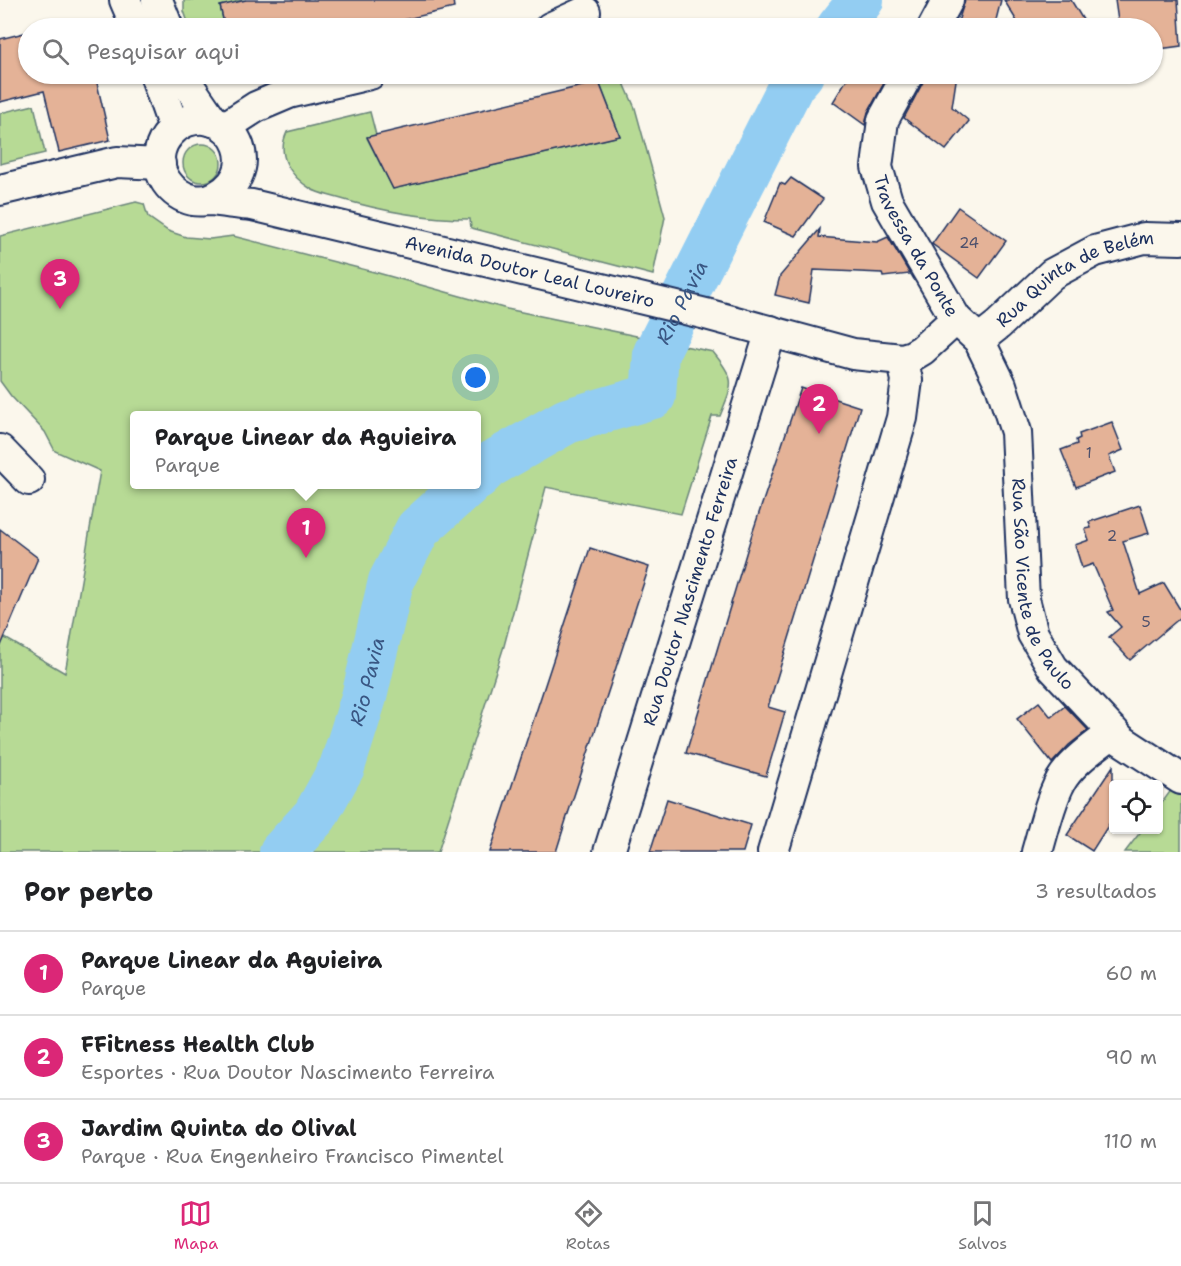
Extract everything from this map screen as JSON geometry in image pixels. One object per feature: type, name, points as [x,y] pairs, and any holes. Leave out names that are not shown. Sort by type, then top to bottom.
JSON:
[{"type":"street","points":[[938,18],[948,0]]},
{"type":"street","points":[[572,18],[585,12]]},
{"type":"street","points":[[159,84],[174,128]]},
{"type":"street","name":"Avenida Doutor Leal Loureiro","points":[[188,84],[226,132],[261,190],[277,204],[304,218]]},
{"type":"street","points":[[226,132],[256,107],[289,93],[327,84]]},
{"type":"street","name":"Travessa da Ponte","points":[[903,84],[883,120],[877,167],[887,201],[956,319],[979,340]]},
{"type":"street","points":[[0,190],[117,162],[160,164],[160,151],[165,139],[174,128],[199,119],[226,132],[241,162],[235,181],[221,195],[208,200]]},
{"type":"street","name":"Avenida Doutor Leal Loureiro","points":[[160,164],[163,177],[176,192],[195,200],[252,205],[706,314],[853,354],[902,359]]},
{"type":"street","name":"Rua Quinta de Belém","points":[[979,340],[1052,274],[1095,251],[1144,238],[1181,239]]},
{"type":"street","points":[[773,852],[902,418],[907,380],[902,359],[922,350],[956,319]]},
{"type":"street","name":"Rua Doutor Nascimento Ferreira","points":[[609,852],[771,331]]},
{"type":"street","name":"Rua São Vicente de Paulo","points":[[979,340],[1001,385],[1017,432],[1024,599],[1034,634],[1053,668],[1121,740],[1181,779]]},
{"type":"street","points":[[0,450],[29,480]]},
{"type":"street","points":[[1037,852],[1044,826],[1063,777],[1088,752],[1114,732]]},
{"type":"green space","points":[[184,0],[246,0],[220,6],[223,18],[186,18]]},
{"type":"green space","points":[[600,84],[624,84],[635,108],[665,217],[653,275],[471,228],[470,219],[436,218],[403,213],[370,207],[321,193],[303,184],[297,178],[287,164],[283,149],[287,132],[370,112],[376,135],[367,138],[393,189],[620,136]]},
{"type":"green space","points":[[34,105],[45,153],[0,164],[0,113]]},
{"type":"green space","points":[[202,144],[216,149],[221,163],[216,177],[202,182],[188,177],[183,163],[188,149]]},
{"type":"green space","points":[[136,202],[144,204],[148,217],[168,231],[186,237],[210,239],[233,236],[507,309],[713,352],[729,376],[730,389],[720,416],[712,416],[681,514],[546,487],[504,646],[438,852],[0,852],[0,635],[65,673],[100,471],[55,451],[45,432],[0,381],[0,236]]},
{"type":"green space","points":[[1174,786],[1181,792],[1181,852],[1125,852],[1139,834],[1163,834],[1163,801]]},
{"type":"building","points":[[246,0],[453,0],[454,8],[412,18],[223,18],[220,6]]},
{"type":"building","points":[[965,0],[1001,0],[996,18],[959,18]]},
{"type":"building","points":[[1004,0],[1071,0],[1082,18],[1015,18]]},
{"type":"building","points":[[1115,0],[1178,0],[1181,46],[1163,48],[1163,18],[1118,18]]},
{"type":"building","points":[[18,34],[18,84],[97,84],[110,140],[59,152],[44,91],[0,102],[0,39]]},
{"type":"building","points":[[591,84],[600,84],[620,136],[393,189],[367,137]]},
{"type":"building","points":[[844,84],[883,84],[868,112],[865,125],[833,102]]},
{"type":"building","points":[[922,84],[955,84],[952,107],[969,121],[946,150],[904,118]]},
{"type":"building","points":[[791,178],[823,199],[796,236],[764,222],[780,183],[785,185]]},
{"type":"building","points":[[958,207],[1006,241],[979,278],[932,244]]},
{"type":"building","points":[[820,229],[819,237],[877,242],[888,237],[910,274],[883,277],[882,273],[814,270],[809,303],[775,295],[780,276]]},
{"type":"building","points":[[801,388],[860,407],[768,707],[785,712],[766,776],[686,753],[751,537]]},
{"type":"building","points":[[1112,422],[1123,450],[1109,456],[1115,472],[1076,487],[1061,450],[1077,444],[1079,434]]},
{"type":"building","points":[[1140,505],[1149,533],[1123,541],[1140,594],[1164,583],[1181,611],[1181,617],[1130,660],[1109,637],[1121,627],[1108,612],[1113,610],[1093,564],[1082,568],[1075,545],[1089,540],[1085,529],[1091,528],[1089,522]]},
{"type":"building","points":[[0,529],[38,558],[0,648]]},
{"type":"building","points":[[590,548],[649,567],[556,852],[490,852]]},
{"type":"building","points":[[1039,702],[1051,717],[1065,706],[1088,730],[1052,763],[1017,719]]},
{"type":"building","points":[[1113,766],[1113,780],[1109,780],[1109,824],[1092,851],[1067,835]]},
{"type":"building","points":[[667,799],[751,825],[743,852],[650,852]]},
{"type":"waterway","name":"Rio Pavia","points":[[847,18],[861,0]]},
{"type":"waterway","name":"Rio Pavia","points":[[481,473],[488,466],[567,421],[653,396],[656,353],[792,84]]},
{"type":"waterway","name":"Rio Pavia","points":[[282,852],[315,816],[342,767],[364,697],[391,581],[418,529],[462,489]]},
{"type":"place","name":"Jardim Quinta do Olival","points":[[60,309]]},
{"type":"place","name":"FFitness Health Club","points":[[819,434]]},
{"type":"place","name":"Parque Linear da Aguieira","points":[[306,558]]}]
